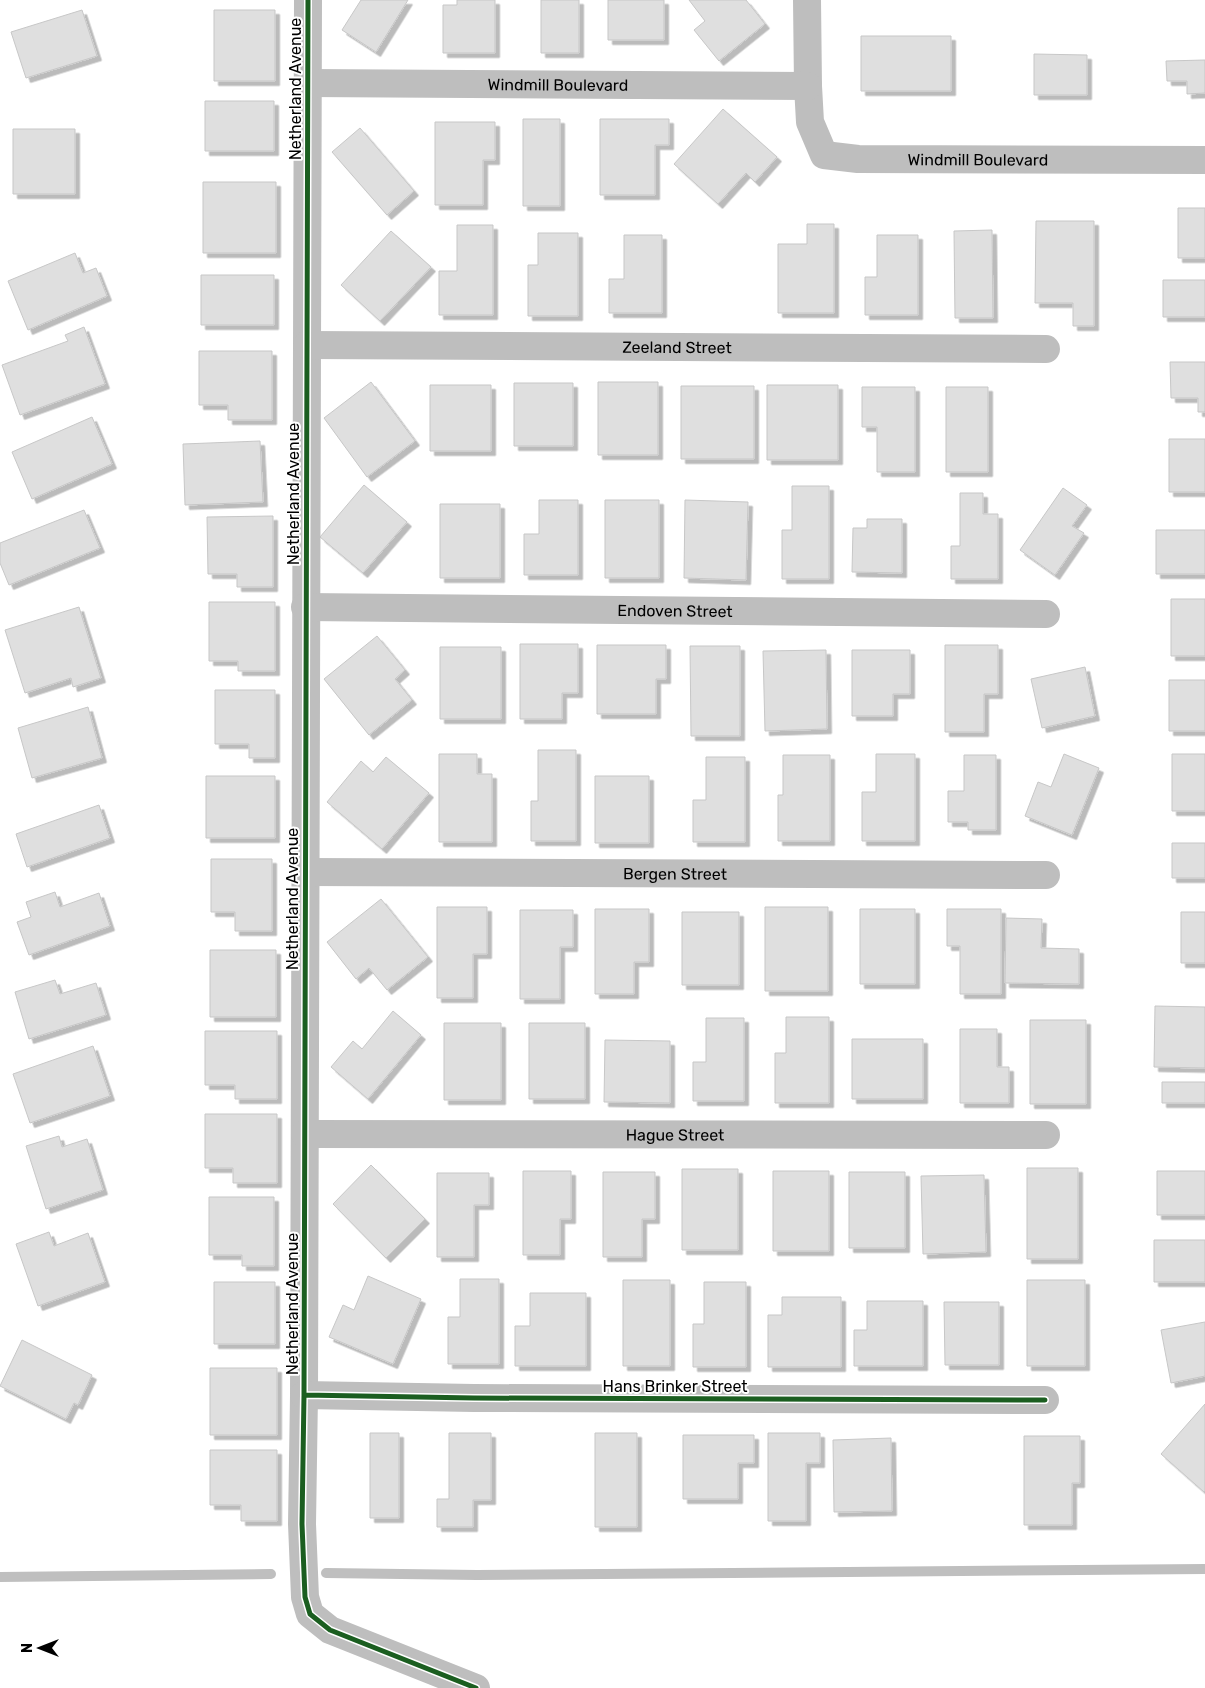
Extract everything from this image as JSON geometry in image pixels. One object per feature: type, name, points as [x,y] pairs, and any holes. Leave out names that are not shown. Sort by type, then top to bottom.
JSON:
[{"type":"street","name":"Netherland Avenue","points":[[308,0],[302,1524],[304,1597],[310,1614],[330,1630],[476,1688]]},
{"type":"street","name":"Windmill Boulevard","points":[[807,0],[810,122],[824,155],[858,159],[1205,160]]},
{"type":"street","name":"Windmill Boulevard","points":[[308,83],[808,86]]},
{"type":"street","name":"Zeeland Street","points":[[307,345],[1046,349]]},
{"type":"street","name":"Endoven Street","points":[[305,607],[1046,614]]},
{"type":"street","name":"Bergen Street","points":[[304,872],[1046,875]]},
{"type":"street","name":"Hague Street","points":[[304,1134],[1046,1135]]},
{"type":"street","name":"Hans Brinker Street","points":[[304,1395],[474,1398],[1045,1400]]},
{"type":"building","points":[[361,0],[408,0],[376,52],[342,30]]},
{"type":"building","points":[[457,0],[495,0],[495,53],[443,53],[443,5],[457,5]]},
{"type":"building","points":[[541,0],[579,0],[579,53],[541,53]]},
{"type":"building","points":[[608,0],[664,0],[664,40],[608,40]]},
{"type":"building","points":[[689,0],[746,0],[765,24],[719,61],[694,30],[705,21]]},
{"type":"building","points":[[82,10],[97,56],[26,78],[11,32]]},
{"type":"building","points":[[214,10],[275,10],[275,81],[214,81]]},
{"type":"building","points":[[861,36],[951,36],[951,91],[861,91]]},
{"type":"building","points":[[1034,54],[1087,55],[1087,95],[1034,95]]},
{"type":"building","points":[[1205,60],[1205,93],[1187,94],[1187,81],[1167,81],[1166,61]]},
{"type":"building","points":[[205,101],[274,101],[274,151],[205,151]]},
{"type":"building","points":[[723,109],[777,157],[755,182],[746,173],[718,204],[674,164]]},
{"type":"building","points":[[523,119],[560,119],[560,206],[523,206]]},
{"type":"building","points":[[600,119],[669,119],[669,145],[655,145],[655,195],[600,195]]},
{"type":"building","points":[[435,122],[495,122],[495,160],[483,160],[483,205],[435,205]]},
{"type":"building","points":[[360,128],[414,191],[387,215],[332,152]]},
{"type":"building","points":[[13,129],[75,129],[75,194],[13,194]]},
{"type":"building","points":[[203,182],[276,182],[276,253],[203,253]]},
{"type":"building","points":[[1178,208],[1205,208],[1205,258],[1178,258]]},
{"type":"building","points":[[1036,221],[1094,221],[1094,326],[1073,326],[1073,303],[1035,303]]},
{"type":"building","points":[[807,224],[834,224],[834,313],[778,313],[778,244],[807,244]]},
{"type":"building","points":[[457,225],[493,225],[493,315],[439,315],[439,271],[457,271]]},
{"type":"building","points":[[992,230],[993,318],[955,318],[954,231]]},
{"type":"building","points":[[391,231],[431,267],[380,321],[341,285]]},
{"type":"building","points":[[538,233],[578,233],[578,316],[528,316],[528,265],[538,265]]},
{"type":"building","points":[[624,235],[662,235],[662,313],[609,313],[609,279],[624,279]]},
{"type":"building","points":[[877,235],[918,235],[918,315],[865,315],[865,277],[877,277]]},
{"type":"building","points":[[75,253],[83,273],[96,268],[107,296],[28,330],[8,281]]},
{"type":"building","points":[[201,275],[274,275],[274,325],[201,325]]},
{"type":"building","points":[[1163,280],[1205,280],[1205,317],[1163,317]]},
{"type":"building","points":[[84,327],[105,384],[20,415],[2,365],[68,341],[65,335]]},
{"type":"building","points":[[199,351],[272,351],[272,420],[228,420],[228,405],[199,405]]},
{"type":"building","points":[[1170,362],[1205,362],[1205,412],[1198,412],[1198,398],[1171,398]]},
{"type":"building","points":[[371,382],[415,441],[367,477],[324,418]]},
{"type":"building","points":[[598,382],[658,382],[658,455],[598,455]]},
{"type":"building","points":[[514,383],[573,383],[573,446],[514,446]]},
{"type":"building","points":[[430,385],[491,385],[491,451],[430,451]]},
{"type":"building","points":[[767,385],[838,385],[838,460],[767,460]]},
{"type":"building","points":[[681,386],[754,386],[754,459],[681,459]]},
{"type":"building","points":[[862,387],[915,387],[915,472],[877,472],[877,427],[862,427]]},
{"type":"building","points":[[946,387],[988,387],[988,472],[946,472]]},
{"type":"building","points":[[92,417],[112,464],[32,499],[12,452]]},
{"type":"building","points":[[1169,439],[1205,439],[1205,492],[1169,492]]},
{"type":"building","points":[[260,441],[263,502],[185,505],[183,444]]},
{"type":"building","points":[[364,485],[407,522],[363,573],[320,537]]},
{"type":"building","points":[[792,486],[829,486],[829,579],[782,579],[782,530],[792,530]]},
{"type":"building","points":[[1063,488],[1087,505],[1072,526],[1084,533],[1055,575],[1020,550]]},
{"type":"building","points":[[960,493],[983,493],[983,514],[998,514],[998,579],[951,579],[951,546],[960,546]]},
{"type":"building","points":[[539,500],[578,500],[578,575],[524,575],[524,534],[539,534]]},
{"type":"building","points":[[605,500],[659,500],[659,578],[605,578]]},
{"type":"building","points":[[685,500],[748,502],[746,580],[684,578]]},
{"type":"building","points":[[440,504],[500,504],[500,578],[440,578]]},
{"type":"building","points":[[84,510],[100,548],[9,585],[0,563],[0,543]]},
{"type":"building","points":[[273,516],[273,587],[237,587],[237,574],[208,574],[207,517]]},
{"type":"building","points":[[867,519],[902,519],[902,573],[852,572],[853,528],[867,528]]},
{"type":"building","points":[[1156,530],[1205,530],[1205,574],[1156,574]]},
{"type":"building","points":[[1171,599],[1205,599],[1205,656],[1171,656]]},
{"type":"building","points":[[209,602],[275,602],[275,671],[238,671],[238,661],[209,661]]},
{"type":"building","points":[[79,607],[101,678],[73,687],[71,678],[25,693],[5,630]]},
{"type":"building","points":[[377,636],[405,670],[395,679],[412,700],[369,735],[324,679]]},
{"type":"building","points":[[520,644],[578,644],[578,693],[562,693],[562,719],[520,719]]},
{"type":"building","points":[[597,645],[666,645],[666,679],[656,679],[656,714],[597,714]]},
{"type":"building","points":[[945,645],[998,645],[998,694],[984,694],[984,732],[945,732]]},
{"type":"building","points":[[690,646],[740,646],[740,736],[691,736]]},
{"type":"building","points":[[440,647],[501,647],[501,719],[440,719]]},
{"type":"building","points":[[826,650],[827,729],[765,731],[763,651]]},
{"type":"building","points":[[852,650],[910,650],[910,694],[893,694],[893,716],[852,716]]},
{"type":"building","points":[[1085,667],[1095,716],[1042,728],[1031,679]]},
{"type":"building","points":[[1169,680],[1205,680],[1205,731],[1169,731]]},
{"type":"building","points":[[215,690],[275,690],[275,758],[249,758],[249,744],[215,744]]},
{"type":"building","points":[[88,707],[102,758],[32,778],[18,728]]},
{"type":"building","points":[[538,750],[576,750],[576,841],[531,841],[531,801],[538,801]]},
{"type":"building","points":[[439,754],[477,754],[477,774],[492,774],[492,842],[439,842]]},
{"type":"building","points":[[876,754],[915,754],[915,841],[862,841],[862,792],[876,792]]},
{"type":"building","points":[[1064,754],[1099,768],[1072,835],[1025,816],[1038,782],[1051,787]]},
{"type":"building","points":[[1172,754],[1205,754],[1205,811],[1172,811]]},
{"type":"building","points":[[783,755],[830,755],[830,841],[778,841],[778,795],[783,795]]},
{"type":"building","points":[[964,755],[996,755],[996,830],[968,830],[968,822],[948,822],[948,791],[964,791]]},
{"type":"building","points":[[386,757],[429,793],[382,849],[327,802],[361,761],[373,772]]},
{"type":"building","points":[[706,757],[745,757],[745,842],[693,842],[693,800],[706,800]]},
{"type":"building","points":[[206,776],[275,776],[275,838],[206,838]]},
{"type":"building","points":[[595,776],[649,776],[649,843],[595,843]]},
{"type":"building","points":[[99,805],[110,838],[27,867],[16,834]]},
{"type":"building","points":[[1172,843],[1205,843],[1205,878],[1172,878]]},
{"type":"building","points":[[211,859],[272,859],[272,931],[235,931],[235,912],[211,912]]},
{"type":"building","points":[[55,892],[60,907],[99,893],[110,926],[29,955],[17,922],[31,917],[26,902]]},
{"type":"building","points":[[381,899],[428,957],[387,990],[369,968],[356,979],[327,942]]},
{"type":"building","points":[[437,907],[487,907],[487,954],[473,954],[473,998],[437,998]]},
{"type":"building","points":[[765,907],[828,907],[828,991],[765,991]]},
{"type":"building","points":[[595,909],[649,909],[649,962],[634,962],[634,994],[595,994]]},
{"type":"building","points":[[860,909],[915,909],[915,984],[860,984]]},
{"type":"building","points":[[947,909],[1001,909],[1001,994],[960,994],[960,946],[947,946]]},
{"type":"building","points":[[520,910],[573,910],[573,947],[560,947],[560,999],[520,999]]},
{"type":"building","points":[[682,912],[739,912],[739,985],[682,985]]},
{"type":"building","points":[[1181,912],[1205,912],[1205,963],[1181,963]]},
{"type":"building","points":[[1006,918],[1042,919],[1041,948],[1079,949],[1079,984],[1005,983]]},
{"type":"building","points":[[210,950],[276,950],[276,1017],[210,1017]]},
{"type":"building","points":[[55,980],[60,994],[96,983],[106,1015],[29,1039],[15,992]]},
{"type":"building","points":[[1155,1006],[1205,1007],[1205,1068],[1154,1067]]},
{"type":"building","points":[[393,1011],[421,1035],[368,1099],[331,1067],[353,1041],[362,1049]]},
{"type":"building","points":[[786,1017],[829,1017],[829,1103],[775,1103],[775,1053],[786,1053]]},
{"type":"building","points":[[706,1018],[744,1018],[744,1101],[693,1101],[693,1062],[706,1062]]},
{"type":"building","points":[[1030,1020],[1086,1020],[1086,1104],[1030,1104]]},
{"type":"building","points":[[444,1023],[501,1023],[501,1100],[444,1100]]},
{"type":"building","points":[[529,1023],[585,1023],[585,1099],[529,1099]]},
{"type":"building","points":[[960,1029],[997,1029],[997,1067],[1009,1067],[1009,1103],[960,1103]]},
{"type":"building","points":[[205,1031],[277,1031],[277,1099],[235,1099],[235,1085],[205,1085]]},
{"type":"building","points":[[852,1039],[923,1039],[923,1099],[852,1099]]},
{"type":"building","points":[[605,1040],[670,1041],[670,1103],[604,1102]]},
{"type":"building","points":[[93,1046],[110,1096],[30,1123],[13,1074]]},
{"type":"building","points":[[1162,1082],[1205,1082],[1205,1103],[1162,1103]]},
{"type":"building","points":[[205,1114],[277,1114],[277,1183],[233,1183],[233,1168],[205,1168]]},
{"type":"building","points":[[59,1136],[62,1147],[87,1139],[103,1190],[46,1209],[26,1146]]},
{"type":"building","points":[[371,1165],[425,1219],[386,1258],[333,1204]]},
{"type":"building","points":[[1027,1168],[1078,1168],[1078,1259],[1027,1259]]},
{"type":"building","points":[[682,1169],[738,1169],[738,1250],[682,1250]]},
{"type":"building","points":[[523,1171],[571,1171],[571,1219],[560,1219],[560,1255],[523,1255]]},
{"type":"building","points":[[773,1171],[829,1171],[829,1251],[773,1251]]},
{"type":"building","points":[[1157,1171],[1205,1171],[1205,1215],[1157,1215]]},
{"type":"building","points":[[603,1172],[655,1172],[655,1219],[642,1219],[642,1257],[603,1257]]},
{"type":"building","points":[[849,1172],[905,1172],[905,1248],[849,1248]]},
{"type":"building","points":[[437,1173],[489,1173],[489,1205],[474,1205],[474,1257],[437,1257]]},
{"type":"building","points":[[984,1175],[986,1252],[923,1254],[921,1176]]},
{"type":"building","points":[[209,1197],[274,1197],[274,1266],[242,1266],[242,1255],[209,1255]]},
{"type":"building","points":[[49,1232],[54,1246],[88,1233],[105,1282],[38,1306],[16,1244]]},
{"type":"building","points":[[1154,1240],[1205,1240],[1205,1282],[1154,1282]]},
{"type":"building","points":[[368,1276],[421,1299],[393,1364],[329,1337],[343,1305],[354,1310]]},
{"type":"building","points":[[460,1279],[499,1279],[499,1364],[448,1364],[448,1317],[460,1317]]},
{"type":"building","points":[[623,1280],[670,1280],[670,1366],[623,1366]]},
{"type":"building","points":[[1027,1280],[1085,1280],[1085,1366],[1027,1366]]},
{"type":"building","points":[[214,1282],[275,1282],[275,1344],[214,1344]]},
{"type":"building","points":[[704,1282],[746,1282],[746,1367],[693,1367],[693,1324],[704,1324]]},
{"type":"building","points":[[530,1293],[586,1293],[586,1366],[515,1366],[515,1326],[530,1326]]},
{"type":"building","points":[[782,1297],[841,1297],[841,1367],[768,1367],[768,1315],[782,1315]]},
{"type":"building","points":[[867,1301],[923,1301],[923,1366],[854,1366],[854,1330],[867,1330]]},
{"type":"building","points":[[944,1302],[999,1302],[999,1365],[945,1365]]},
{"type":"building","points":[[1205,1322],[1205,1376],[1171,1383],[1161,1330]]},
{"type":"building","points":[[22,1340],[92,1375],[78,1405],[74,1403],[66,1419],[0,1386]]},
{"type":"building","points":[[210,1368],[277,1368],[277,1435],[210,1435]]},
{"type":"building","points":[[1205,1404],[1205,1491],[1204,1492],[1161,1454]]},
{"type":"building","points":[[370,1433],[399,1433],[399,1518],[370,1518]]},
{"type":"building","points":[[449,1433],[491,1433],[491,1500],[473,1500],[473,1527],[437,1527],[437,1499],[449,1499]]},
{"type":"building","points":[[595,1433],[637,1433],[637,1527],[595,1527]]},
{"type":"building","points":[[768,1433],[820,1433],[820,1463],[806,1463],[806,1521],[768,1521]]},
{"type":"building","points":[[683,1435],[754,1435],[754,1463],[738,1463],[738,1499],[683,1499]]},
{"type":"building","points":[[1024,1436],[1080,1436],[1080,1483],[1072,1483],[1072,1525],[1024,1525]]},
{"type":"building","points":[[891,1438],[892,1511],[834,1512],[833,1440]]},
{"type":"building","points":[[210,1450],[277,1450],[277,1521],[241,1521],[241,1505],[210,1505]]},
{"type":"waterway","points":[[326,1573],[477,1575],[1205,1569]]},
{"type":"waterway","points":[[0,1577],[271,1574]]},
{"type":"cycle path","points":[[308,0],[302,1524],[305,1597],[310,1614],[330,1630],[476,1688]]},
{"type":"cycle path","points":[[304,1395],[474,1398],[1045,1400]]}]
